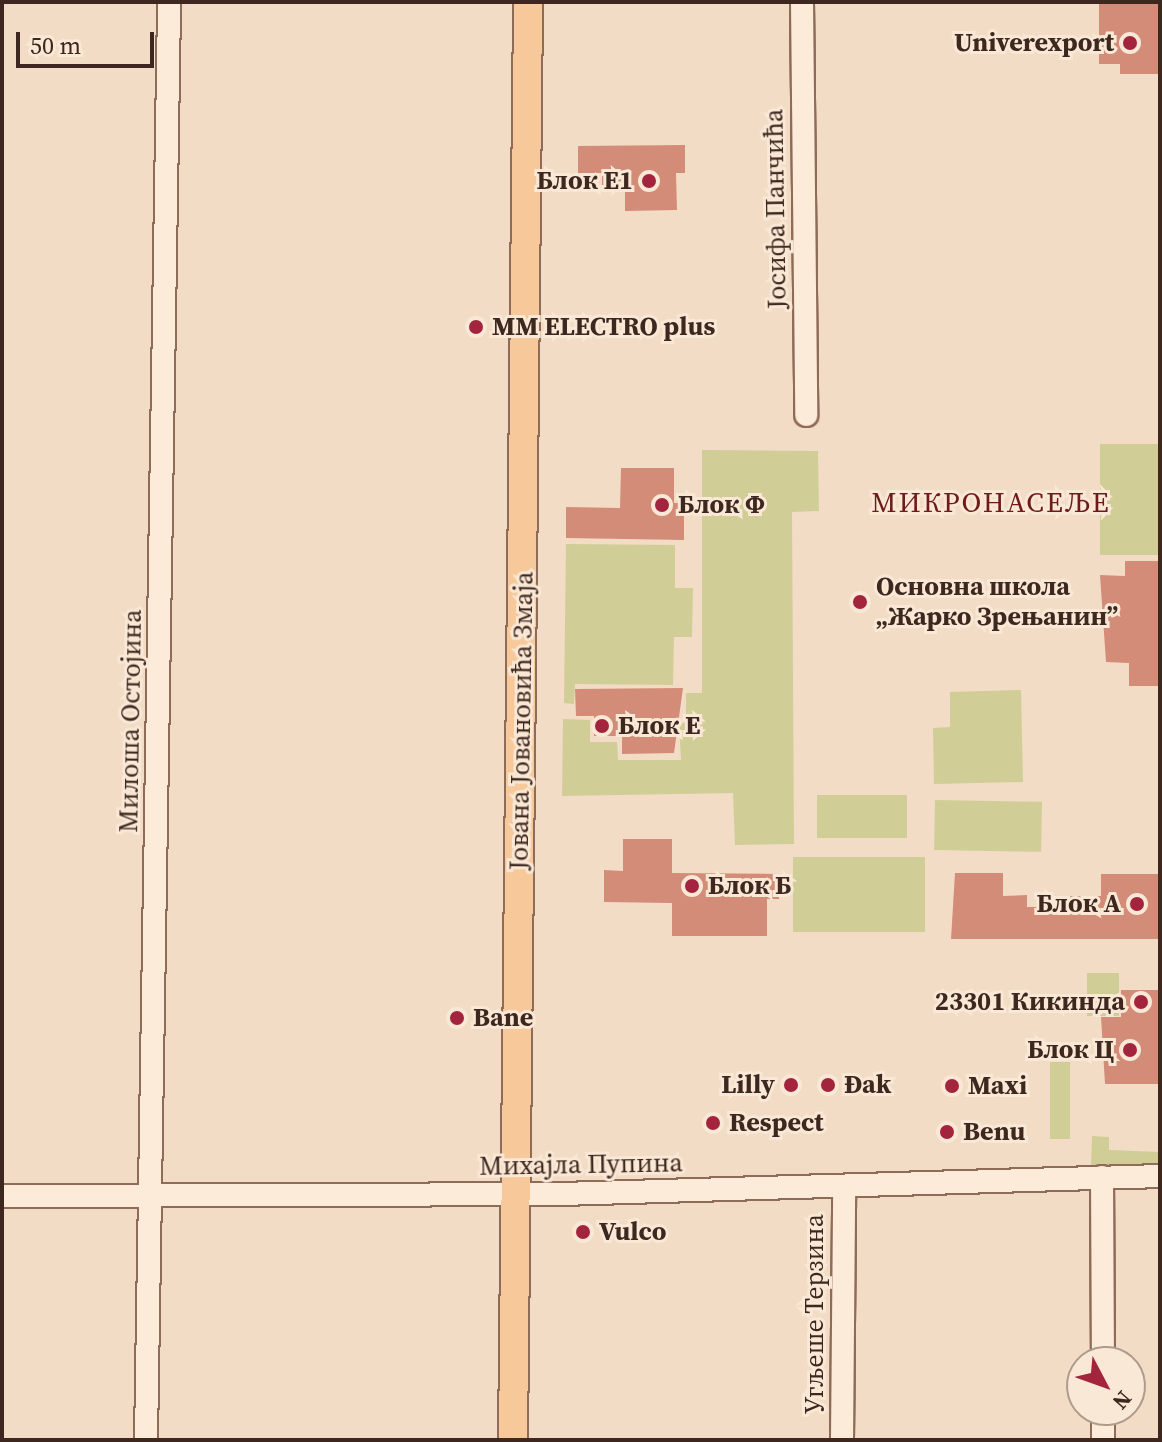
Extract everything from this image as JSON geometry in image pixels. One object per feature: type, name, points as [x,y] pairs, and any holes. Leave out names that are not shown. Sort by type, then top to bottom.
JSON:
[{"type":"main road","name":"Јована Јовановића Змаја","points":[[513,1440],[518,1195],[528,2]]},
{"type":"street","name":"Милоша Остојина","points":[[146,1440],[153,1194],[169,2]]},
{"type":"street","name":"Јосифа Панчића","points":[[802,2],[806,415]]},
{"type":"street","name":"Михајла Пупина","points":[[2,1196],[518,1195],[844,1189],[1160,1176]]},
{"type":"street","points":[[1102,1177],[1103,1346]]},
{"type":"street","name":"Угљеше Терзина","points":[[842,1440],[844,1189]]},
{"type":"shaded area","points":[[1100,444],[1160,444],[1160,555],[1100,555]]},
{"type":"shaded area","points":[[702,450],[818,451],[819,511],[792,512],[794,844],[735,845],[733,793],[562,796],[563,719],[590,720],[590,742],[617,742],[618,760],[681,760],[679,723],[686,723],[686,693],[702,693]]},
{"type":"shaded area","points":[[566,544],[675,545],[675,588],[693,588],[692,637],[674,637],[673,685],[575,684],[574,704],[564,703]]},
{"type":"shaded area","points":[[1021,690],[1023,782],[934,784],[933,728],[950,727],[950,692]]},
{"type":"shaded area","points":[[817,795],[907,795],[907,838],[817,838]]},
{"type":"shaded area","points":[[935,800],[1042,802],[1041,852],[934,850]]},
{"type":"shaded area","points":[[793,857],[925,857],[925,932],[793,932]]},
{"type":"shaded area","points":[[1087,973],[1119,973],[1119,1016],[1087,1016]]},
{"type":"shaded area","points":[[1050,1062],[1070,1062],[1070,1139],[1050,1139]]},
{"type":"shaded area","points":[[1092,1136],[1109,1137],[1109,1150],[1160,1152],[1160,1166],[1091,1166]]},
{"type":"building","name":"Univerexport","points":[[1099,2],[1160,2],[1160,74],[1120,74],[1120,64],[1099,64]]},
{"type":"building","name":"Блок Е1","points":[[685,145],[685,173],[676,173],[677,210],[625,211],[625,189],[602,189],[602,173],[578,173],[578,146]]},
{"type":"building","name":"Блок Ф","points":[[621,468],[674,468],[674,503],[684,503],[684,540],[566,538],[566,507],[620,508]]},
{"type":"building","points":[[1125,561],[1159,561],[1158,686],[1129,686],[1129,663],[1106,662],[1100,575],[1125,576]]},
{"type":"building","name":"Блок Е","points":[[683,688],[674,753],[622,754],[622,736],[594,736],[594,716],[576,716],[575,689]]},
{"type":"building","name":"Блок Б","points":[[623,839],[672,839],[672,873],[779,874],[779,899],[767,899],[767,936],[672,936],[672,903],[604,902],[604,870],[623,871]]},
{"type":"building","name":"Блок А","points":[[955,873],[1003,873],[1003,896],[1027,895],[1027,907],[1064,907],[1064,896],[1101,896],[1101,874],[1160,874],[1160,939],[951,939]]},
{"type":"building","name":"Блок Ц","points":[[1121,990],[1160,990],[1160,1084],[1105,1084],[1101,1017],[1121,1017]]},
{"type":"place","name":"Univerexport","points":[[1130,43]]},
{"type":"place","name":"Блок Е1","points":[[649,181]]},
{"type":"place","name":"MM ELECTRO plus","points":[[476,327]]},
{"type":"place","name":"Блок Ф","points":[[662,505]]},
{"type":"place","name":"Основна школа „Жарко Зрењанин”","points":[[860,602]]},
{"type":"place","name":"Блок Е","points":[[602,726]]},
{"type":"place","name":"Блок Б","points":[[692,886]]},
{"type":"place","name":"Блок А","points":[[1137,904]]},
{"type":"place","name":"23301 Кикинда","points":[[1141,1002]]},
{"type":"place","name":"Bane","points":[[457,1018]]},
{"type":"place","name":"Блок Ц","points":[[1130,1050]]},
{"type":"place","name":"Lilly","points":[[791,1085]]},
{"type":"place","name":"Đak","points":[[828,1085]]},
{"type":"place","name":"Maxi","points":[[952,1086]]},
{"type":"place","name":"Respect","points":[[713,1123]]},
{"type":"place","name":"Benu","points":[[947,1132]]},
{"type":"place","name":"Vulco","points":[[583,1232]]},
{"type":"district","name":"МИКРОНАСЕЉЕ","points":[[991,502]]}]
